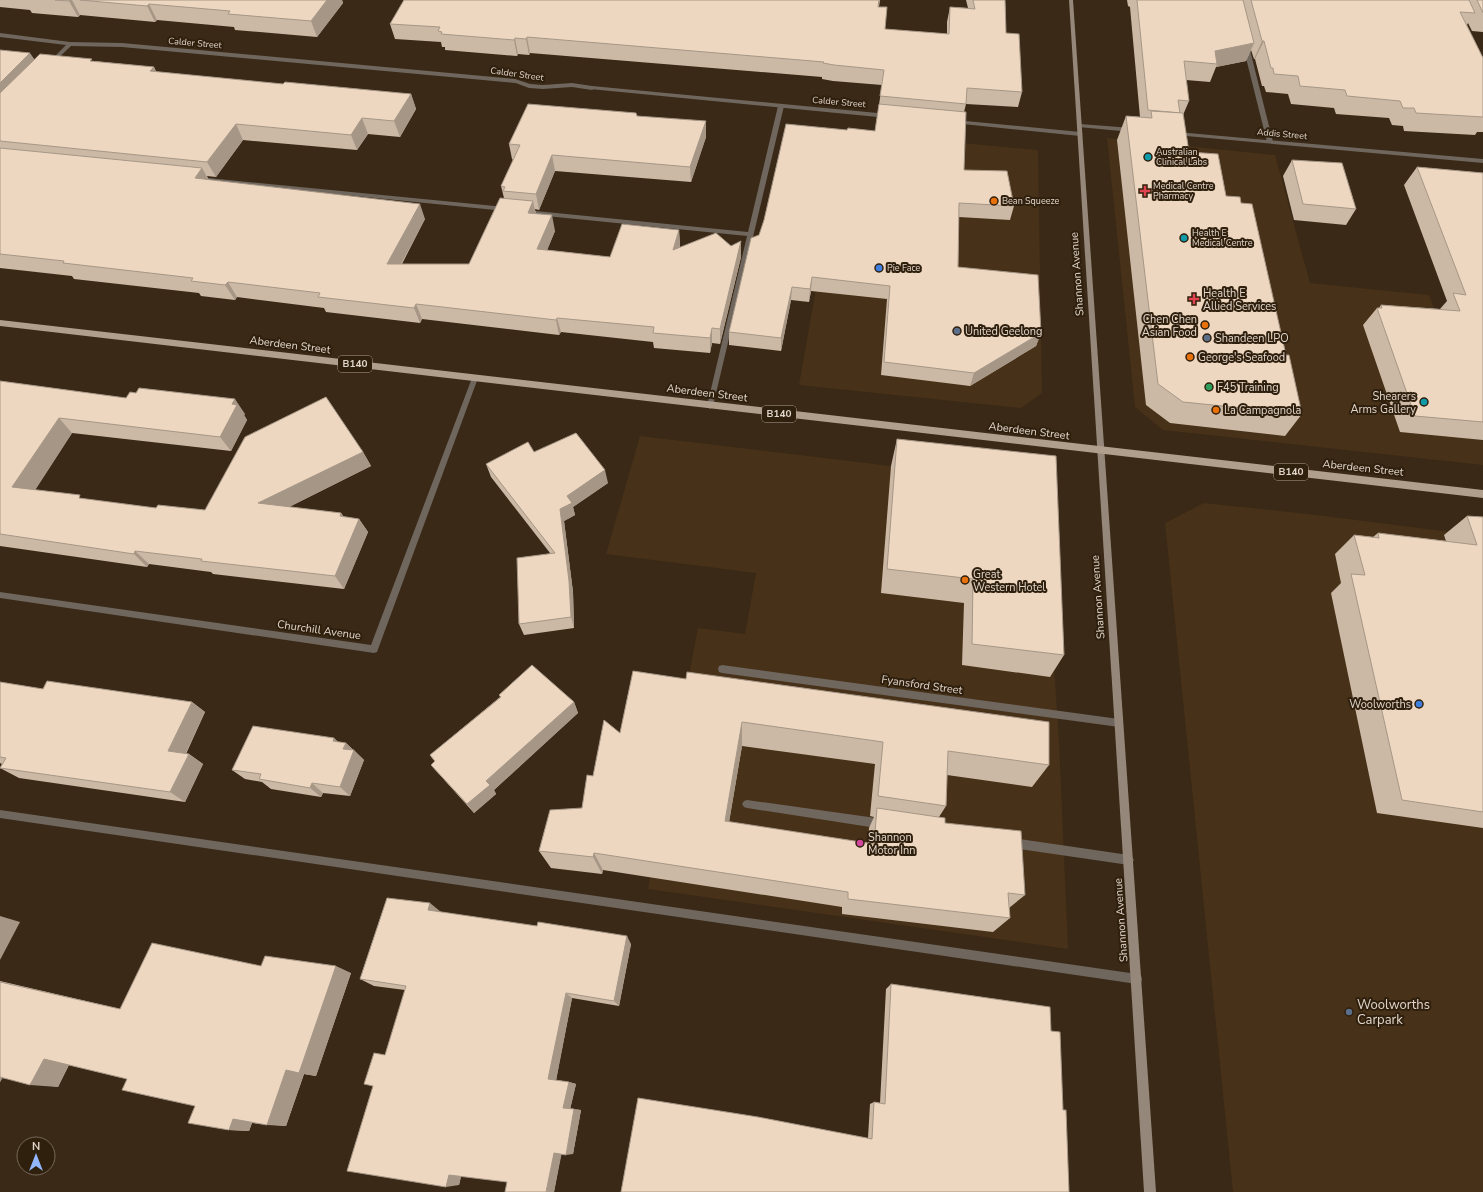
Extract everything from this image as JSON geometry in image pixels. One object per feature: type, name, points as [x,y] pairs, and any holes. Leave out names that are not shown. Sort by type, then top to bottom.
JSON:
[{"type":"main road","name":"Shannon Avenue","points":[[1072,0],[1100,451],[1129,860],[1150,1192]]},
{"type":"main road","name":"Aberdeen Street","points":[[0,323],[1483,494]]},
{"type":"street","name":"Calder Street","points":[[0,35],[38,38],[70,44],[122,45],[515,81],[529,86],[543,87],[572,85],[891,116]]},
{"type":"street","points":[[1244,37],[1270,142]]},
{"type":"street","points":[[48,66],[70,44]]},
{"type":"street","points":[[710,406],[781,106]]},
{"type":"street","points":[[946,121],[1080,134]]},
{"type":"street","points":[[1080,126],[1142,131]]},
{"type":"street","name":"Addis Street","points":[[1173,134],[1483,161]]},
{"type":"street","points":[[190,178],[513,210]]},
{"type":"street","points":[[521,211],[750,234]]},
{"type":"street","name":"Churchill Avenue","points":[[0,595],[374,649],[475,378]]},
{"type":"street","name":"Fyansford Street","points":[[722,669],[1119,723]]},
{"type":"street","points":[[747,804],[895,826]]},
{"type":"street","points":[[0,814],[1137,979]]},
{"type":"street","points":[[1004,842],[1129,860]]},
{"type":"shaded area","points":[[1107,138],[1275,155],[1310,283],[1429,295],[1483,442],[1483,465],[1163,430],[1135,407]]},
{"type":"shaded area","points":[[962,143],[1038,150],[1042,393],[1021,408],[799,385],[823,249]]},
{"type":"shaded area","points":[[640,436],[1042,484],[1059,741],[1068,949],[648,889],[698,628],[745,634],[756,573],[606,554]]},
{"type":"shaded area","name":"Woolworths Carpark","points":[[1204,503],[1308,514],[1483,536],[1483,1192],[1233,1192],[1165,523]]},
{"type":"building","points":[[80,0],[327,0],[311,21],[228,14],[230,11]]},
{"type":"building","points":[[404,0],[879,0],[878,7],[887,7],[885,29],[949,34],[950,7],[975,9],[973,0],[1005,0],[1006,33],[1019,34],[1022,92],[967,88],[966,104],[880,96],[884,70],[834,65],[823,63],[824,62],[527,37],[526,39],[515,38],[514,40],[441,34],[442,32],[438,31],[440,27],[390,24]]},
{"type":"building","points":[[1137,0],[1243,0],[1254,43],[1215,51],[1217,64],[1184,61],[1189,101],[1178,100],[1180,113],[1148,110]]},
{"type":"building","points":[[1251,0],[1469,0],[1475,13],[1460,12],[1483,58],[1483,117],[1416,113],[1414,108],[1403,108],[1400,101],[1347,96],[1345,90],[1300,86],[1298,76],[1274,74],[1264,41],[1262,41]]},
{"type":"building","points":[[1477,0],[1483,0],[1483,13]]},
{"type":"building","points":[[0,50],[30,53],[0,83]]},
{"type":"building","points":[[40,54],[92,59],[90,61],[154,67],[150,71],[283,84],[285,82],[411,94],[394,121],[362,118],[351,135],[236,124],[207,162],[0,141],[0,93]]},
{"type":"building","points":[[528,104],[636,113],[637,116],[706,121],[690,167],[552,155],[536,194],[503,191],[505,187],[501,186],[520,145],[509,144]]},
{"type":"building","points":[[879,104],[966,112],[964,170],[1007,171],[1014,206],[959,203],[958,267],[1038,275],[1041,333],[974,373],[884,362],[890,286],[812,277],[810,289],[792,287],[781,338],[729,332],[751,238],[759,235],[764,220],[786,124],[875,131]]},
{"type":"building","points":[[1151,111],[1183,113],[1189,152],[1218,154],[1226,196],[1240,197],[1241,203],[1252,204],[1286,355],[1289,355],[1302,414],[1183,402],[1158,384],[1126,116],[1152,118]]},
{"type":"building","points":[[0,148],[202,168],[195,178],[420,204],[387,264],[469,264],[500,198],[533,201],[528,213],[552,215],[537,249],[610,257],[622,224],[679,230],[673,250],[716,233],[731,246],[741,241],[720,329],[712,328],[710,338],[653,333],[654,327],[557,318],[556,320],[416,304],[414,308],[318,297],[320,293],[228,282],[225,285],[191,281],[193,278],[0,254]]},
{"type":"building","points":[[1292,160],[1342,163],[1356,209],[1303,204]]},
{"type":"building","points":[[1417,167],[1483,173],[1483,422],[1415,416],[1377,308],[1382,308],[1381,305],[1460,311],[1453,293],[1466,295]]},
{"type":"building","points":[[0,381],[126,398],[130,392],[136,393],[139,388],[235,399],[232,404],[237,405],[220,437],[59,418],[12,487],[80,495],[79,498],[156,508],[158,505],[205,510],[245,437],[326,397],[363,452],[258,503],[341,513],[340,516],[359,519],[335,576],[201,561],[202,559],[135,551],[134,554],[0,534]]},
{"type":"building","points":[[576,433],[605,470],[567,496],[572,503],[560,509],[569,581],[571,617],[519,624],[517,558],[555,553],[486,464],[528,442],[534,452]]},
{"type":"building","name":"Great Western Hotel","points":[[897,439],[1056,456],[1064,655],[972,644],[973,579],[887,569]]},
{"type":"building","name":"Woolworths","points":[[1467,516],[1483,517],[1483,812],[1402,800],[1351,574],[1365,575],[1354,535],[1379,538],[1378,533],[1477,545]]},
{"type":"building","points":[[532,665],[574,702],[486,781],[490,785],[467,804],[431,765],[435,761],[430,755],[501,697],[499,695]]},
{"type":"building","points":[[633,671],[686,679],[687,672],[1049,722],[1049,765],[948,751],[946,806],[878,796],[883,742],[742,722],[725,821],[874,844],[877,808],[945,818],[945,823],[1021,831],[1025,895],[1008,893],[1010,918],[848,899],[848,892],[594,853],[593,857],[539,851],[550,810],[582,808],[587,775],[593,776],[604,720],[620,733]]},
{"type":"building","points":[[47,681],[192,702],[168,751],[189,754],[170,792],[0,768],[6,758],[0,757],[0,682],[43,689]]},
{"type":"building","points":[[253,726],[334,738],[333,741],[346,743],[343,749],[354,750],[340,787],[312,783],[310,788],[259,779],[261,774],[232,770]]},
{"type":"building","points":[[387,898],[430,903],[428,910],[537,926],[538,922],[627,936],[614,1001],[566,993],[548,1079],[569,1082],[563,1108],[574,1109],[566,1155],[554,1153],[546,1192],[505,1192],[507,1182],[449,1175],[446,1187],[347,1171],[373,1086],[364,1084],[374,1053],[385,1055],[406,986],[360,979]]},
{"type":"building","points":[[152,943],[261,966],[265,956],[336,966],[299,1073],[286,1070],[267,1125],[233,1119],[229,1130],[188,1123],[195,1106],[122,1090],[127,1079],[44,1059],[30,1085],[0,1077],[0,982],[120,1009]]},
{"type":"building","points":[[891,984],[1050,1007],[1051,1031],[1060,1032],[1063,1110],[1066,1110],[1069,1192],[621,1192],[638,1098],[758,1117],[872,1139],[874,1102],[885,1104]]},
{"type":"place","name":"Australian Clinical Labs","points":[[1148,157]]},
{"type":"place","name":"Medical Centre Pharmacy","points":[[1145,191]]},
{"type":"place","name":"Bean Squeeze","points":[[994,201]]},
{"type":"place","name":"Health E Medical Centre","points":[[1184,238]]},
{"type":"place","name":"Pie Face","points":[[879,268]]},
{"type":"place","name":"Health E Allied Services","points":[[1194,299]]},
{"type":"place","name":"Chen Chen Asian Food","points":[[1205,325]]},
{"type":"place","name":"United Geelong","points":[[957,331]]},
{"type":"place","name":"Shandeen LPO","points":[[1207,338]]},
{"type":"place","name":"George's Seafood","points":[[1190,357]]},
{"type":"place","name":"F45 Training","points":[[1209,387]]},
{"type":"place","name":"Shearers Arms Gallery","points":[[1424,402]]},
{"type":"place","name":"La Campagnola","points":[[1216,410]]},
{"type":"place","name":"Great Western Hotel","points":[[965,580]]},
{"type":"place","name":"Woolworths","points":[[1419,704]]},
{"type":"place","name":"Shannon Motor Inn","points":[[860,843]]},
{"type":"place","name":"Woolworths Carpark","points":[[1349,1012]]}]
